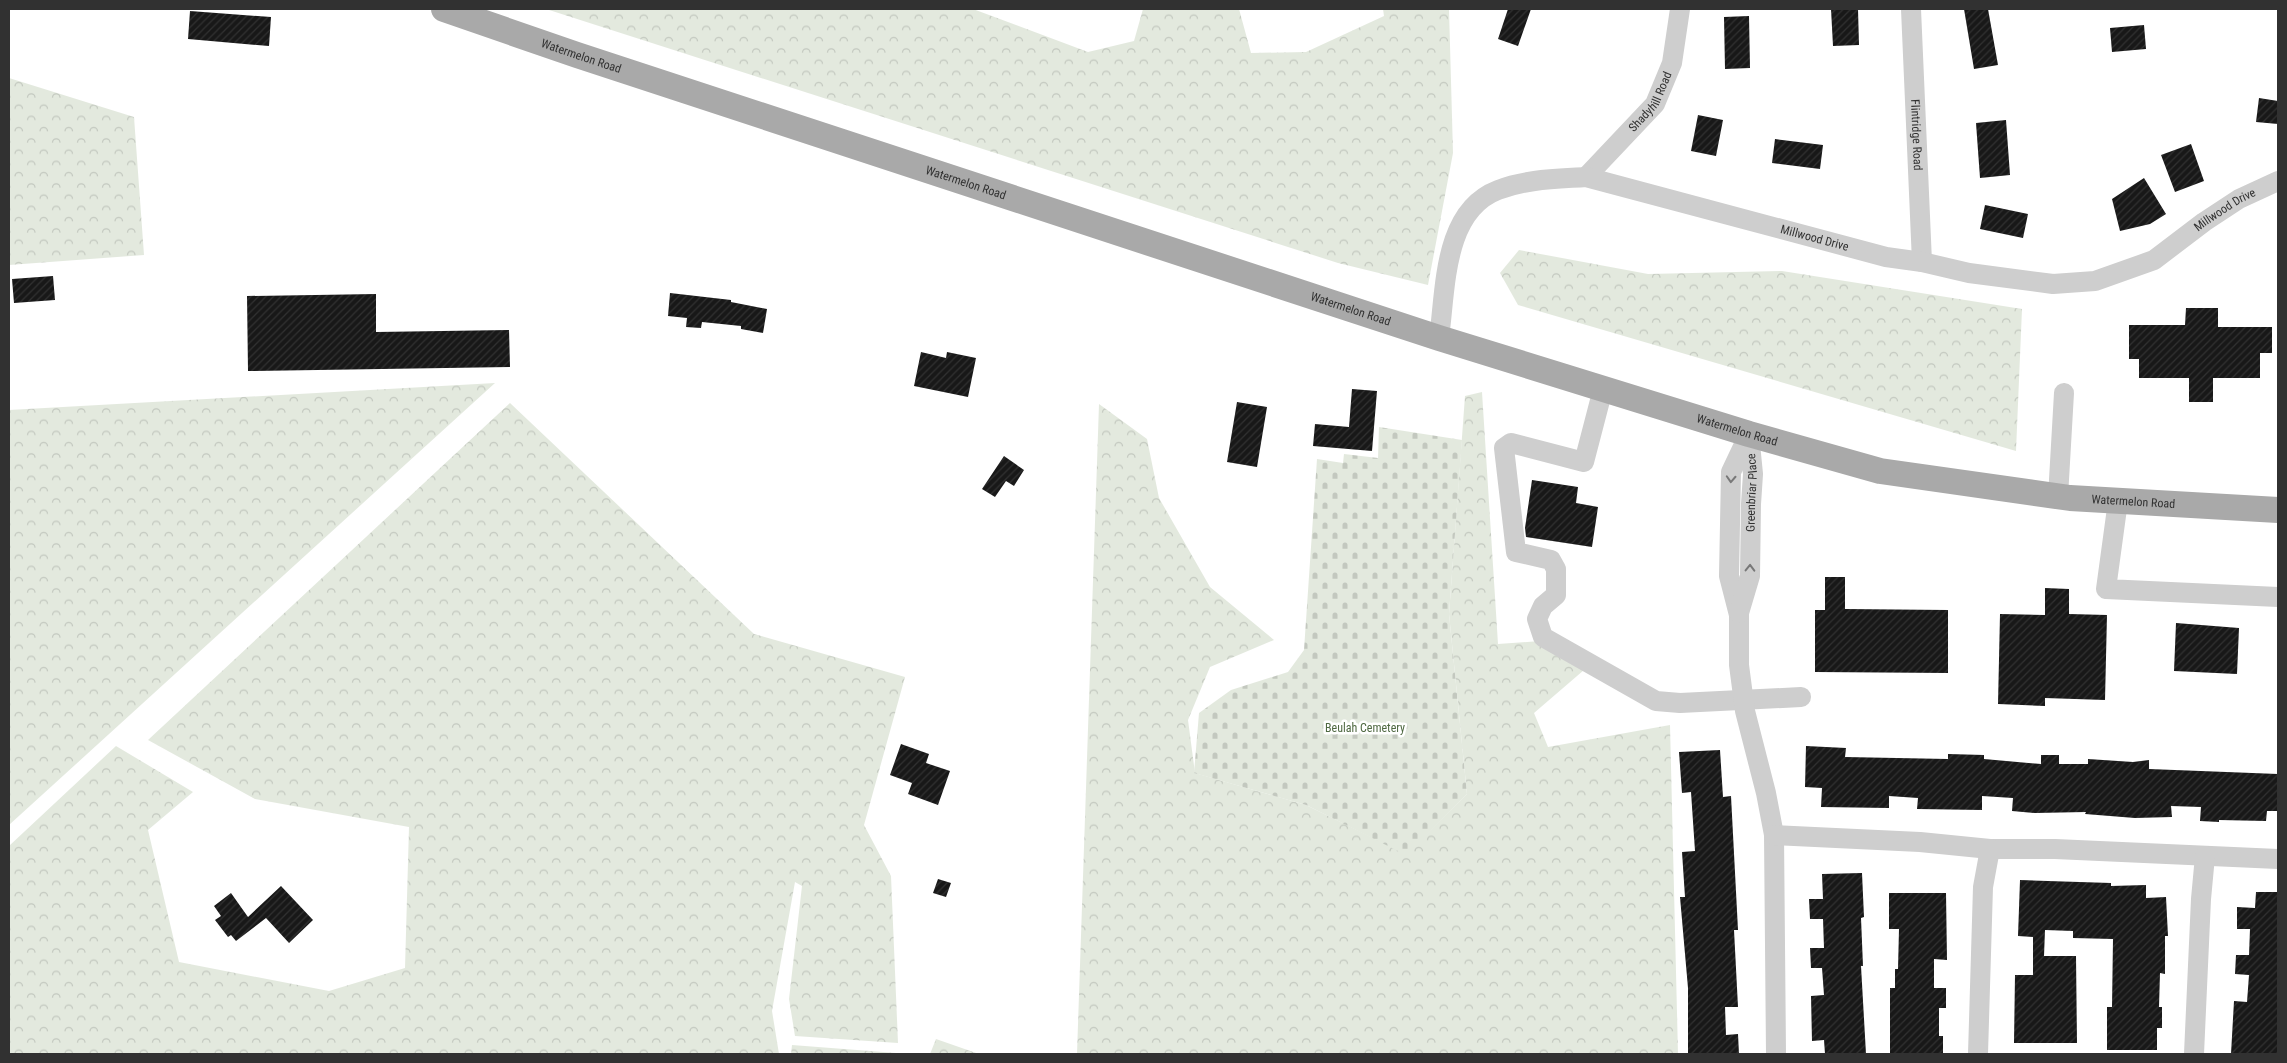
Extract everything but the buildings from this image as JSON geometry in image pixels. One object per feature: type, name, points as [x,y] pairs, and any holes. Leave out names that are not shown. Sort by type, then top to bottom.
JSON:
[{"type":"main road","name":"Watermelon Road","points":[[444,9],[577,55],[1439,338],[1749,434],[1880,471],[2058,497],[2278,510]]},
{"type":"street","name":"Shadyhill Road","points":[[1586,177],[1655,104],[1672,63],[1680,9]]},
{"type":"street","name":"Flintridge Road","points":[[1911,9],[1922,262]]},
{"type":"street","name":"Millwood Drive","points":[[1439,338],[1455,234],[1465,215],[1479,199],[1498,190],[1539,180],[1586,177],[1866,253],[1922,262],[1969,273],[2032,282],[2074,284],[2095,281],[2154,260],[2204,222],[2239,199],[2278,181]]},
{"type":"street","points":[[1603,389],[1584,462],[1511,443],[1504,448],[1516,552],[1551,560],[1556,569],[1556,595],[1543,606],[1537,619],[1543,637],[1656,702],[1680,703],[1744,698],[1801,697]]},
{"type":"street","points":[[2058,497],[2064,393]]},
{"type":"street","name":"Greenbriar Place","points":[[1749,434],[1753,474],[1750,504],[1750,576],[1739,615],[1739,665],[1744,698],[1774,835],[1776,1054]]},
{"type":"street","points":[[2118,501],[2106,589],[2278,597]]},
{"type":"street","points":[[1774,835],[1920,842],[1990,849],[2055,849],[2278,859]]},
{"type":"street","points":[[1978,1054],[1983,887],[1990,849]]},
{"type":"street","points":[[2194,1054],[2204,856]]},
{"type":"green space","points":[[546,9],[973,9],[1088,52],[1134,41],[1143,9],[1239,9],[1251,53],[1306,52],[1384,16],[1383,9],[1449,9],[1453,153],[1428,285],[1338,263]]},
{"type":"green space","points":[[9,78],[134,117],[144,255],[9,265]]},
{"type":"green space","points":[[1519,250],[1648,274],[1782,271],[2022,309],[2016,451],[1518,305],[1500,273]]},
{"type":"green space","points":[[495,383],[9,825],[9,410]]},
{"type":"green space","points":[[1482,392],[1498,644],[1540,641],[1584,670],[1534,713],[1548,747],[1670,725],[1678,1054],[1077,1054],[1099,404],[1147,439],[1159,498],[1210,587],[1274,640],[1210,667],[1188,720],[1195,773],[1306,805],[1406,854],[1467,794],[1449,614],[1465,396]]},
{"type":"green space","points":[[510,403],[754,634],[905,677],[864,825],[891,876],[898,1043],[795,1036],[789,999],[802,886],[795,882],[772,1011],[779,1054],[9,1054],[9,846],[116,746],[193,792],[148,830],[179,962],[329,991],[405,968],[409,827],[255,799],[148,740]]},
{"type":"green space","name":"Beulah Cemetery","points":[[1379,427],[1462,440],[1449,614],[1467,794],[1406,855],[1306,805],[1194,773],[1199,713],[1231,690],[1288,672],[1304,650],[1317,459],[1343,463],[1344,454],[1378,458]]},
{"type":"green space","points":[[936,1039],[979,1054],[930,1054]]},
{"type":"green space","points":[[792,1045],[896,1053],[791,1054]]}]
